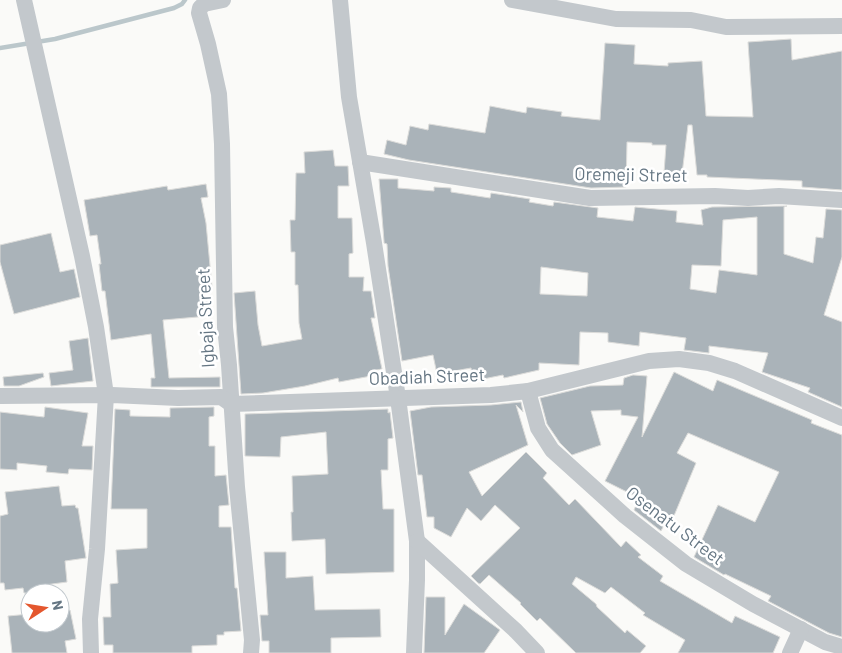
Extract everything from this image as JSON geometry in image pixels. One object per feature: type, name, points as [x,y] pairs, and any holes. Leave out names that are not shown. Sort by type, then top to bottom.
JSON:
[{"type":"street","points":[[24,0],[82,256],[98,336],[106,396],[90,619],[91,653]]},
{"type":"street","name":"Igbaja Street","points":[[223,0],[204,4],[200,8],[199,13],[219,94],[222,144],[225,327],[237,487],[252,640],[251,653]]},
{"type":"street","points":[[340,0],[349,97],[398,398],[417,541],[414,653]]},
{"type":"street","points":[[512,0],[616,19],[691,20],[726,27],[842,26]]},
{"type":"street","name":"Oremeji Street","points":[[360,162],[590,198],[715,196],[748,198],[779,196],[842,200]]},
{"type":"street","name":"Obadiah Street","points":[[0,396],[221,397],[231,404],[491,395],[528,391],[649,361],[679,360],[709,363],[735,371],[842,418]]},
{"type":"street","name":"Osenatu Street","points":[[528,391],[538,428],[552,450],[625,516],[686,564],[753,604],[825,642],[842,647]]},
{"type":"street","points":[[417,541],[442,562],[537,653]]},
{"type":"street","points":[[790,653],[801,629]]},
{"type":"building","points":[[791,39],[792,60],[842,51],[842,190],[802,187],[802,181],[697,175],[692,125],[688,125],[682,174],[664,173],[666,145],[627,142],[626,187],[591,188],[409,160],[384,154],[387,140],[406,145],[410,126],[428,130],[429,124],[485,133],[490,106],[526,113],[527,107],[562,112],[561,116],[600,120],[605,43],[635,45],[634,64],[668,66],[668,63],[702,61],[706,116],[753,117],[748,42]]},
{"type":"building","points":[[333,150],[335,166],[348,166],[349,186],[338,186],[338,218],[352,218],[353,253],[349,254],[349,277],[364,277],[363,291],[371,291],[375,318],[371,318],[382,369],[370,371],[371,376],[339,382],[338,378],[263,393],[241,394],[234,293],[255,291],[262,346],[302,339],[299,323],[298,285],[295,285],[295,252],[291,252],[290,220],[295,220],[296,173],[305,173],[304,152]]},
{"type":"building","points":[[379,179],[398,179],[398,188],[434,191],[434,187],[451,188],[451,192],[490,198],[491,193],[530,199],[529,202],[553,206],[554,202],[598,208],[597,217],[633,221],[635,207],[677,211],[676,222],[703,225],[701,210],[712,207],[787,206],[784,207],[784,254],[813,263],[816,237],[823,238],[826,209],[842,210],[842,257],[824,315],[842,322],[842,407],[808,392],[810,388],[762,372],[768,353],[709,346],[709,353],[684,350],[686,338],[640,332],[639,346],[608,342],[608,333],[580,332],[579,365],[539,363],[539,370],[504,378],[503,375],[473,381],[471,368],[437,374],[433,355],[402,361],[388,266],[387,244],[384,243]],"holes":[[[757,217],[757,275],[719,270],[716,293],[690,289],[692,265],[721,266],[723,220]],[[541,267],[588,273],[587,296],[540,294]]]},
{"type":"building","points":[[206,184],[208,197],[201,198],[206,223],[212,287],[207,287],[209,316],[163,320],[169,378],[220,377],[220,387],[151,387],[151,378],[155,378],[151,334],[111,340],[105,291],[102,291],[97,235],[90,236],[84,200],[167,186],[168,190]]},
{"type":"building","points":[[51,233],[60,272],[74,269],[80,297],[14,314],[0,262],[0,245]]},
{"type":"building","points":[[88,338],[93,381],[51,386],[49,373],[73,370],[69,341]]},
{"type":"building","points":[[674,372],[713,391],[717,380],[812,420],[811,423],[842,435],[842,637],[829,633],[768,601],[771,596],[724,575],[694,557],[718,505],[755,522],[779,472],[688,433],[677,453],[696,463],[671,523],[666,521],[661,531],[634,510],[639,498],[605,481],[638,417],[621,415],[621,410],[591,411],[601,445],[572,455],[560,443],[547,424],[540,398],[590,386],[623,385],[624,378],[633,375],[647,376],[642,437]]},
{"type":"building","points":[[43,373],[44,377],[19,386],[4,386],[3,377]]},
{"type":"building","points":[[521,402],[523,412],[516,405],[528,445],[469,472],[482,496],[526,452],[547,473],[543,478],[569,505],[575,499],[621,547],[626,541],[641,555],[638,557],[663,576],[660,581],[732,623],[735,616],[780,637],[773,653],[678,653],[685,640],[643,615],[645,613],[611,587],[605,593],[576,577],[572,584],[596,604],[625,633],[627,630],[646,646],[640,653],[576,653],[540,618],[537,621],[521,603],[489,575],[480,584],[478,583],[471,576],[520,528],[495,505],[481,521],[467,508],[451,537],[434,528],[434,517],[427,517],[422,475],[418,475],[410,411],[431,407]]},
{"type":"building","points":[[45,407],[88,413],[82,446],[93,446],[92,470],[69,469],[68,474],[46,472],[47,466],[17,463],[17,470],[0,469],[0,412],[44,417]]},
{"type":"building","points":[[214,407],[214,416],[209,417],[209,446],[215,446],[215,476],[226,475],[229,505],[219,506],[219,527],[231,527],[235,588],[237,588],[241,631],[224,632],[224,635],[217,635],[217,645],[192,646],[192,653],[113,653],[113,645],[104,645],[103,617],[111,617],[110,584],[118,583],[116,550],[147,548],[147,509],[111,509],[115,409],[130,410],[130,416],[170,417],[170,408]]},
{"type":"building","points":[[388,409],[393,438],[388,439],[388,470],[381,470],[383,509],[394,509],[394,572],[326,574],[325,539],[292,541],[291,512],[293,512],[292,476],[328,474],[326,432],[281,437],[280,457],[245,456],[245,414]]},
{"type":"building","points":[[59,486],[62,506],[75,505],[78,508],[86,558],[65,561],[67,582],[20,583],[20,588],[5,590],[4,583],[0,583],[0,516],[8,514],[5,492]]},
{"type":"building","points":[[264,552],[286,552],[286,578],[313,576],[315,610],[380,609],[381,637],[331,638],[331,653],[269,653],[269,641],[262,641],[260,615],[268,615]]},
{"type":"building","points":[[426,597],[445,597],[445,635],[464,604],[500,630],[484,653],[424,653]]},
{"type":"building","points":[[70,610],[76,639],[65,641],[67,653],[12,653],[8,616],[20,615],[20,633],[70,633]]},
{"type":"waterway","points":[[0,48],[55,39],[174,8],[185,0]]}]
